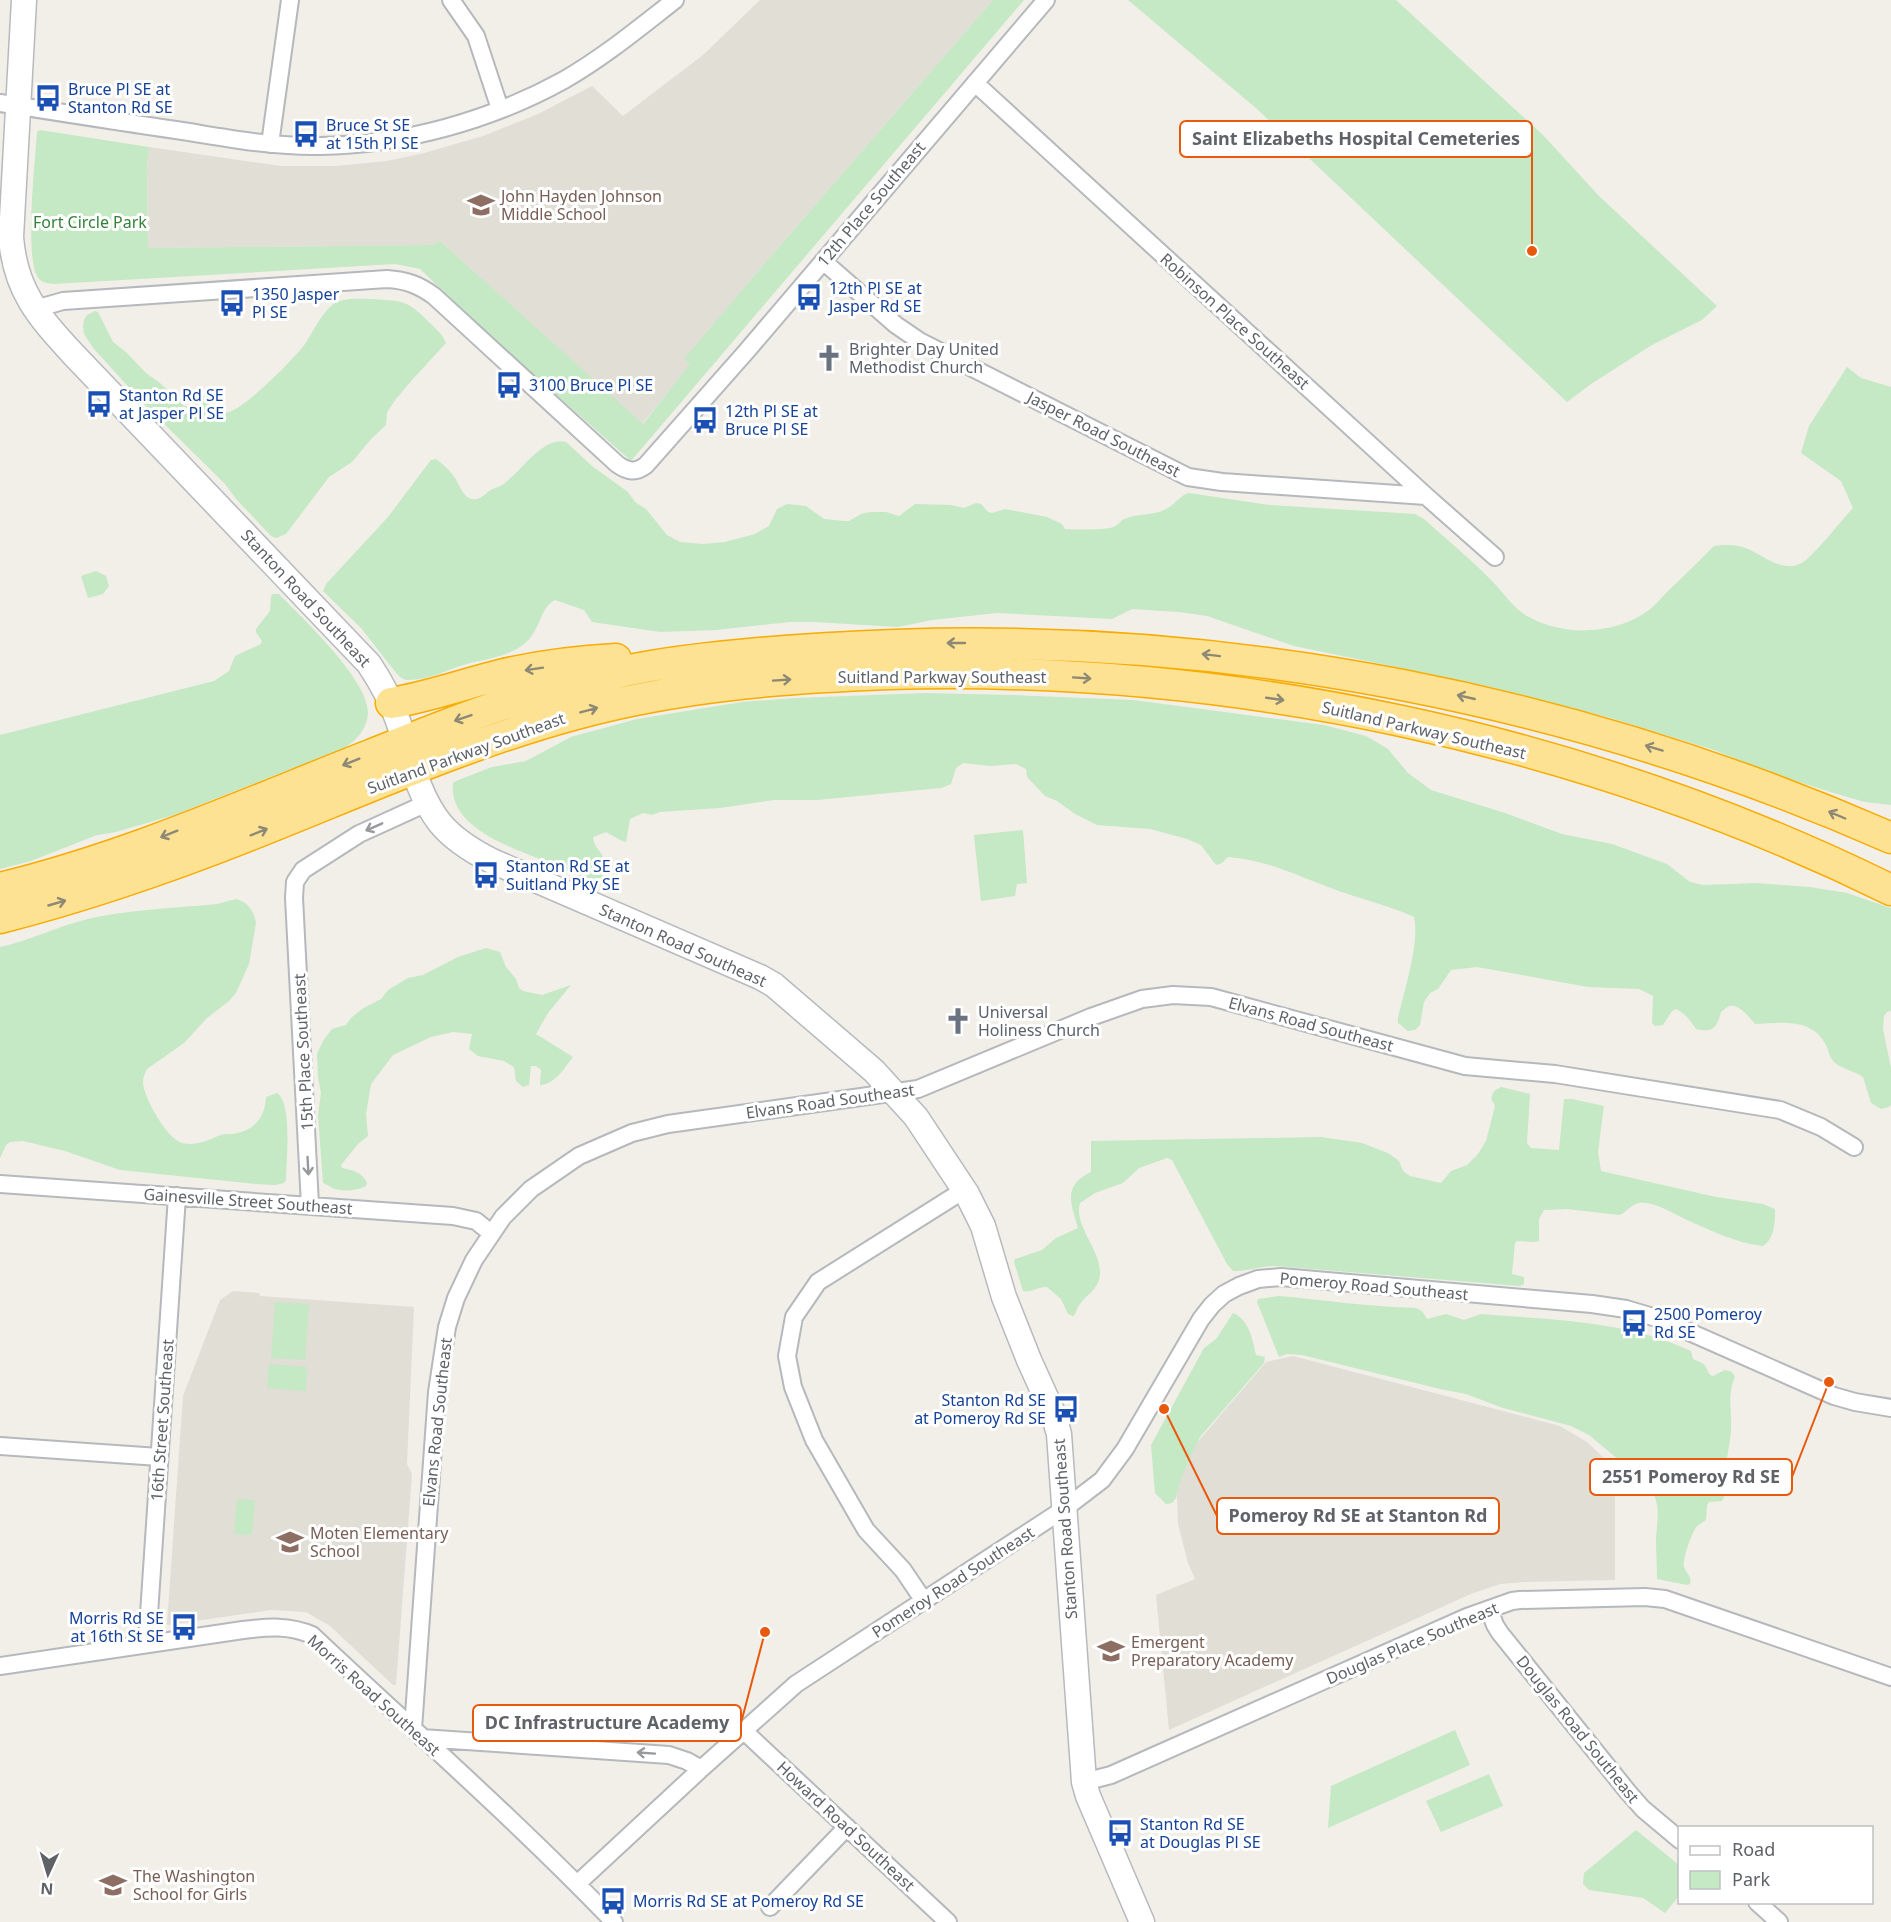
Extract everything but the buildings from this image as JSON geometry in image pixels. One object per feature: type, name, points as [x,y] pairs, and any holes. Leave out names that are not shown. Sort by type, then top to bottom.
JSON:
[{"type":"highway","name":"Suitland Parkway Southeast","points":[[0,888],[128,851],[464,718],[551,690],[623,672],[718,657],[943,643],[1126,648],[1199,654],[1319,670],[1452,694],[1525,711],[1665,751],[1766,787],[1891,838]]},
{"type":"highway","points":[[391,703],[501,675],[568,663],[718,657]]},
{"type":"highway","name":"Suitland Parkway Southeast","points":[[0,918],[77,897],[172,865],[414,769],[512,733],[588,711],[640,698],[728,685],[849,676],[931,673],[1102,680],[1242,694],[1398,721],[1488,742],[1612,778],[1696,807],[1785,842],[1891,890]]},
{"type":"street","name":"Stanton Road Southeast","points":[[24,0],[9,104],[12,253],[19,282],[35,309],[74,354],[357,650],[379,679],[391,703],[427,803],[440,822],[468,848],[492,861],[767,981],[786,995],[895,1093],[916,1117],[964,1190],[983,1226],[1014,1322],[1055,1420],[1059,1442],[1084,1782],[1142,1922]]},
{"type":"street","points":[[270,144],[290,0]]},
{"type":"street","points":[[452,0],[476,36],[500,109]]},
{"type":"street","points":[[9,104],[270,144],[319,146],[368,143],[452,125],[537,94],[594,62],[675,0]]},
{"type":"street","name":"12th Place Southeast","points":[[35,309],[63,301],[387,279],[402,280],[418,286],[434,297],[618,464],[624,469],[636,471],[646,465],[1046,0]]},
{"type":"street","name":"Robinson Place Southeast","points":[[975,83],[1495,557]]},
{"type":"street","name":"Jasper Road Southeast","points":[[823,261],[896,325],[921,342],[1188,477],[1222,482],[1426,496]]},
{"type":"street","name":"15th Place Southeast","points":[[310,1205],[295,882],[303,870],[359,834],[427,803]]},
{"type":"street","name":"Elvans Road Southeast","points":[[418,1733],[440,1364],[447,1327],[456,1298],[474,1260],[491,1233],[514,1206],[543,1179],[587,1151],[622,1136],[668,1124],[918,1089],[1091,1017],[1142,999],[1197,995],[1270,1012],[1465,1066],[1555,1074],[1780,1110],[1821,1127],[1854,1147]]},
{"type":"street","name":"Gainesville Street Southeast","points":[[0,1184],[461,1217],[476,1221],[491,1233]]},
{"type":"street","points":[[924,1600],[903,1570],[866,1530],[814,1440],[793,1387],[787,1356],[794,1317],[818,1282],[964,1190]]},
{"type":"street","name":"16th Street Southeast","points":[[147,1644],[177,1196]]},
{"type":"street","name":"Pomeroy Road Southeast","points":[[578,1884],[802,1679],[1064,1509],[1098,1484],[1117,1461],[1208,1309],[1229,1291],[1251,1281],[1281,1277],[1626,1310],[1675,1324],[1841,1398],[1891,1408]]},
{"type":"street","points":[[0,1446],[159,1457]]},
{"type":"street","name":"Douglas Place Southeast","points":[[1084,1782],[1111,1775],[1416,1639],[1489,1609],[1520,1600],[1645,1597],[1665,1599],[1891,1677]]},
{"type":"street","name":"Douglas Road Southeast","points":[[1489,1609],[1500,1633],[1642,1809],[1678,1838]]},
{"type":"street","name":"Morris Road Southeast","points":[[0,1666],[271,1627],[296,1629],[312,1635],[578,1884],[614,1922]]},
{"type":"street","name":"Howard Road Southeast","points":[[744,1731],[948,1922]]},
{"type":"street","points":[[418,1733],[669,1755],[701,1769]]},
{"type":"street","points":[[770,1908],[847,1827]]},
{"type":"street","points":[[1759,1904],[1779,1922]]},
{"type":"shaded area","name":"John Hayden Johnson Middle School","points":[[760,0],[993,0],[685,359],[691,364],[642,424],[440,241],[431,245],[148,248],[149,147],[281,166],[335,166],[387,161],[483,136],[538,114],[592,86],[623,116],[703,55]]},
{"type":"shaded area","name":"Moten Elementary School","points":[[233,1291],[259,1293],[260,1296],[414,1307],[407,1464],[412,1474],[396,1685],[393,1685],[330,1626],[306,1612],[271,1610],[167,1624],[183,1396],[220,1300]]},
{"type":"shaded area","points":[[1293,1356],[1560,1426],[1587,1442],[1605,1459],[1615,1488],[1615,1580],[1500,1584],[1471,1594],[1169,1730],[1156,1595],[1195,1579],[1188,1563],[1178,1524],[1177,1495],[1181,1472],[1195,1445],[1266,1362]]},
{"type":"green space","name":"Fort Circle Park","points":[[993,0],[1024,0],[631,461],[501,346],[420,269],[395,264],[53,284],[40,280],[33,264],[31,228],[37,132],[40,130],[149,147],[148,248],[431,245],[440,241],[643,424],[690,364],[684,359]]},
{"type":"green space","points":[[1128,0],[1396,0],[1543,135],[1599,196],[1717,306],[1702,320],[1652,345],[1567,402],[1257,109]]},
{"type":"green space","points":[[371,299],[405,303],[423,316],[446,343],[396,399],[387,412],[386,425],[352,462],[329,477],[286,534],[276,538],[271,536],[225,484],[145,405],[94,349],[84,334],[83,326],[87,315],[98,312],[113,342],[184,406],[190,406],[204,396],[217,409],[225,413],[233,411],[255,395],[291,361],[331,306],[345,300]]},
{"type":"green space","points":[[1847,367],[1861,378],[1891,387],[1891,805],[1865,802],[1837,794],[1776,775],[1714,750],[1607,717],[1440,676],[1294,646],[1207,616],[1179,612],[1132,609],[1112,619],[997,613],[932,620],[898,627],[790,622],[716,630],[660,632],[592,622],[584,610],[555,600],[546,608],[530,639],[518,648],[504,655],[417,680],[409,680],[397,674],[361,628],[323,591],[326,584],[388,517],[431,460],[436,459],[443,465],[453,475],[464,493],[469,498],[475,499],[509,480],[540,450],[557,442],[566,442],[592,466],[628,492],[635,502],[646,509],[667,535],[680,542],[703,544],[725,542],[755,534],[769,526],[777,509],[787,504],[806,506],[824,519],[849,521],[870,512],[886,512],[899,516],[915,504],[951,505],[964,508],[976,503],[981,504],[988,512],[1005,509],[1047,517],[1062,524],[1065,529],[1075,530],[1104,529],[1115,526],[1129,517],[1156,513],[1189,493],[1269,505],[1415,514],[1424,519],[1467,557],[1513,605],[1527,616],[1541,623],[1573,630],[1605,628],[1636,618],[1649,610],[1714,546],[1742,547],[1773,562],[1790,566],[1798,565],[1806,560],[1818,548],[1853,508],[1841,481],[1801,453],[1809,426]]},
{"type":"green space","points":[[96,571],[106,576],[109,586],[103,594],[88,598],[81,576]]},
{"type":"green space","points":[[273,594],[279,594],[318,633],[358,684],[368,713],[363,730],[356,739],[342,749],[174,815],[116,832],[97,835],[31,861],[0,869],[0,735],[214,681],[229,671],[235,656],[261,644],[262,641],[256,629],[270,611]]},
{"type":"green space","points":[[926,693],[1133,700],[1324,725],[1366,736],[1388,749],[1408,773],[1431,790],[1562,834],[1612,844],[1667,864],[1690,882],[1703,885],[1756,883],[1810,887],[1847,893],[1891,908],[1891,1011],[1884,1016],[1883,1029],[1891,1068],[1891,1105],[1881,1109],[1871,1103],[1863,1077],[1834,1062],[1826,1045],[1813,1030],[1795,1024],[1755,1024],[1744,1012],[1733,1006],[1721,1012],[1718,1022],[1710,1030],[1696,1029],[1688,1018],[1676,1009],[1672,1011],[1663,1025],[1655,1026],[1652,1023],[1653,996],[1639,989],[1588,987],[1477,967],[1451,970],[1438,989],[1430,993],[1424,1002],[1420,1025],[1415,1030],[1408,1031],[1398,1023],[1398,1018],[1413,953],[1414,917],[1257,862],[1228,857],[1216,865],[1201,845],[1187,839],[1150,829],[1097,825],[1045,796],[1027,777],[1026,769],[1016,764],[990,766],[963,763],[956,768],[951,784],[941,788],[817,800],[774,800],[720,808],[660,812],[652,815],[643,813],[630,819],[626,842],[606,832],[593,837],[607,865],[606,887],[498,842],[471,823],[460,812],[454,798],[453,783],[456,781],[492,767],[526,761],[571,737],[637,719],[742,702]]},
{"type":"green space","points":[[1023,830],[1027,883],[1017,884],[1015,896],[981,901],[974,835]]},
{"type":"green space","points":[[236,899],[244,902],[250,908],[256,923],[249,964],[236,993],[207,1018],[184,1043],[147,1069],[143,1078],[144,1089],[151,1107],[163,1126],[176,1140],[187,1144],[252,1127],[263,1112],[266,1097],[277,1093],[282,1099],[287,1121],[286,1180],[284,1183],[257,1184],[120,1170],[65,1151],[23,1141],[10,1142],[6,1145],[0,1158],[0,947],[97,917],[142,910],[217,904]]},
{"type":"green space","points":[[486,948],[500,952],[506,967],[523,991],[542,995],[571,985],[548,1013],[536,1034],[573,1057],[559,1075],[546,1084],[540,1085],[541,1070],[536,1066],[531,1066],[529,1085],[523,1087],[516,1081],[514,1067],[504,1061],[478,1056],[469,1049],[472,1034],[453,1032],[431,1037],[393,1055],[371,1084],[366,1114],[368,1136],[358,1144],[341,1165],[342,1168],[360,1174],[367,1183],[366,1186],[344,1190],[332,1188],[323,1183],[318,1115],[321,1093],[317,1054],[323,1041],[332,1029],[346,1025],[362,1009],[381,999],[388,990],[408,978],[423,975],[458,957]]},
{"type":"green space","points":[[1501,1087],[1530,1094],[1527,1143],[1531,1148],[1559,1150],[1564,1099],[1604,1106],[1598,1152],[1601,1171],[1716,1197],[1763,1204],[1775,1209],[1770,1239],[1763,1246],[1743,1242],[1657,1206],[1639,1203],[1619,1215],[1567,1209],[1544,1210],[1539,1219],[1539,1241],[1517,1241],[1515,1243],[1512,1274],[1524,1277],[1524,1284],[1520,1286],[1275,1266],[1233,1271],[1227,1264],[1172,1160],[1167,1158],[1139,1168],[1123,1183],[1095,1193],[1080,1203],[1080,1220],[1097,1257],[1100,1275],[1096,1286],[1081,1302],[1073,1316],[1068,1314],[1061,1299],[1047,1287],[1023,1291],[1015,1259],[1042,1250],[1056,1238],[1078,1228],[1071,1203],[1072,1189],[1082,1177],[1091,1172],[1091,1141],[1321,1137],[1362,1143],[1388,1153],[1399,1161],[1403,1171],[1410,1176],[1441,1183],[1451,1171],[1467,1165],[1478,1154],[1486,1141],[1495,1106],[1491,1098],[1494,1091]]},
{"type":"green space","points":[[1279,1296],[1416,1308],[1422,1311],[1427,1319],[1446,1314],[1464,1320],[1481,1314],[1561,1320],[1614,1327],[1666,1341],[1691,1351],[1693,1359],[1704,1364],[1710,1375],[1713,1376],[1725,1370],[1732,1372],[1735,1377],[1730,1396],[1731,1433],[1726,1465],[1725,1494],[1722,1501],[1709,1502],[1706,1520],[1698,1525],[1689,1542],[1684,1564],[1690,1584],[1657,1579],[1658,1512],[1653,1492],[1649,1485],[1589,1435],[1571,1426],[1503,1408],[1466,1394],[1302,1355],[1287,1354],[1279,1357],[1257,1302],[1258,1299]]},
{"type":"green space","points":[[275,1302],[309,1304],[305,1360],[271,1358]]},
{"type":"green space","points":[[1233,1313],[1247,1325],[1256,1355],[1265,1357],[1264,1363],[1200,1437],[1181,1478],[1176,1498],[1172,1503],[1166,1504],[1155,1493],[1151,1445],[1204,1348],[1216,1339]]},
{"type":"green space","points":[[269,1364],[307,1367],[306,1391],[267,1388]]},
{"type":"green space","points":[[237,1499],[255,1500],[252,1535],[234,1534]]},
{"type":"green space","points":[[1455,1730],[1470,1765],[1328,1828],[1331,1786]]},
{"type":"green space","points":[[1489,1774],[1503,1806],[1441,1832],[1426,1801]]},
{"type":"green space","points":[[1636,1830],[1678,1864],[1678,1897],[1665,1913],[1643,1898],[1589,1890],[1583,1884],[1584,1873]]},
{"type":"place","name":"Bruce Pl SE at Stanton Rd SE","points":[[48,98]]},
{"type":"place","name":"Bruce St SE at 15th Pl SE","points":[[306,134]]},
{"type":"place","name":"John Hayden Johnson Middle School","points":[[481,205]]},
{"type":"place","name":"Saint Elizabeths Hospital Cemeteries","points":[[1532,251]]},
{"type":"place","name":"12th Pl SE at Jasper Rd SE","points":[[809,297]]},
{"type":"place","name":"1350 Jasper Pl SE","points":[[232,303]]},
{"type":"place","name":"Brighter Day United Methodist Church","points":[[829,358]]},
{"type":"place","name":"3100 Bruce Pl SE","points":[[509,385]]},
{"type":"place","name":"Stanton Rd SE at Jasper Pl SE","points":[[99,404]]},
{"type":"place","name":"12th Pl SE at Bruce Pl SE","points":[[705,420]]},
{"type":"place","name":"Stanton Rd SE at Suitland Pky SE","points":[[486,875]]},
{"type":"place","name":"Universal Holiness Church","points":[[958,1021]]},
{"type":"place","name":"2500 Pomeroy Rd SE","points":[[1634,1323]]},
{"type":"place","name":"2551 Pomeroy Rd SE","points":[[1829,1382]]},
{"type":"place","name":"Stanton Rd SE at Pomeroy Rd SE","points":[[1066,1409]]},
{"type":"place","name":"Pomeroy Rd SE at Stanton Rd","points":[[1164,1409]]},
{"type":"place","name":"Moten Elementary School","points":[[290,1542]]},
{"type":"place","name":"Morris Rd SE at 16th St SE","points":[[184,1627]]},
{"type":"place","name":"DC Infrastructure Academy","points":[[765,1632]]},
{"type":"place","name":"Emergent Preparatory Academy","points":[[1111,1651]]},
{"type":"place","name":"Stanton Rd SE at Douglas Pl SE","points":[[1120,1833]]},
{"type":"place","name":"The Washington School for Girls","points":[[113,1885]]},
{"type":"place","name":"Morris Rd SE at Pomeroy Rd SE","points":[[613,1901]]}]
